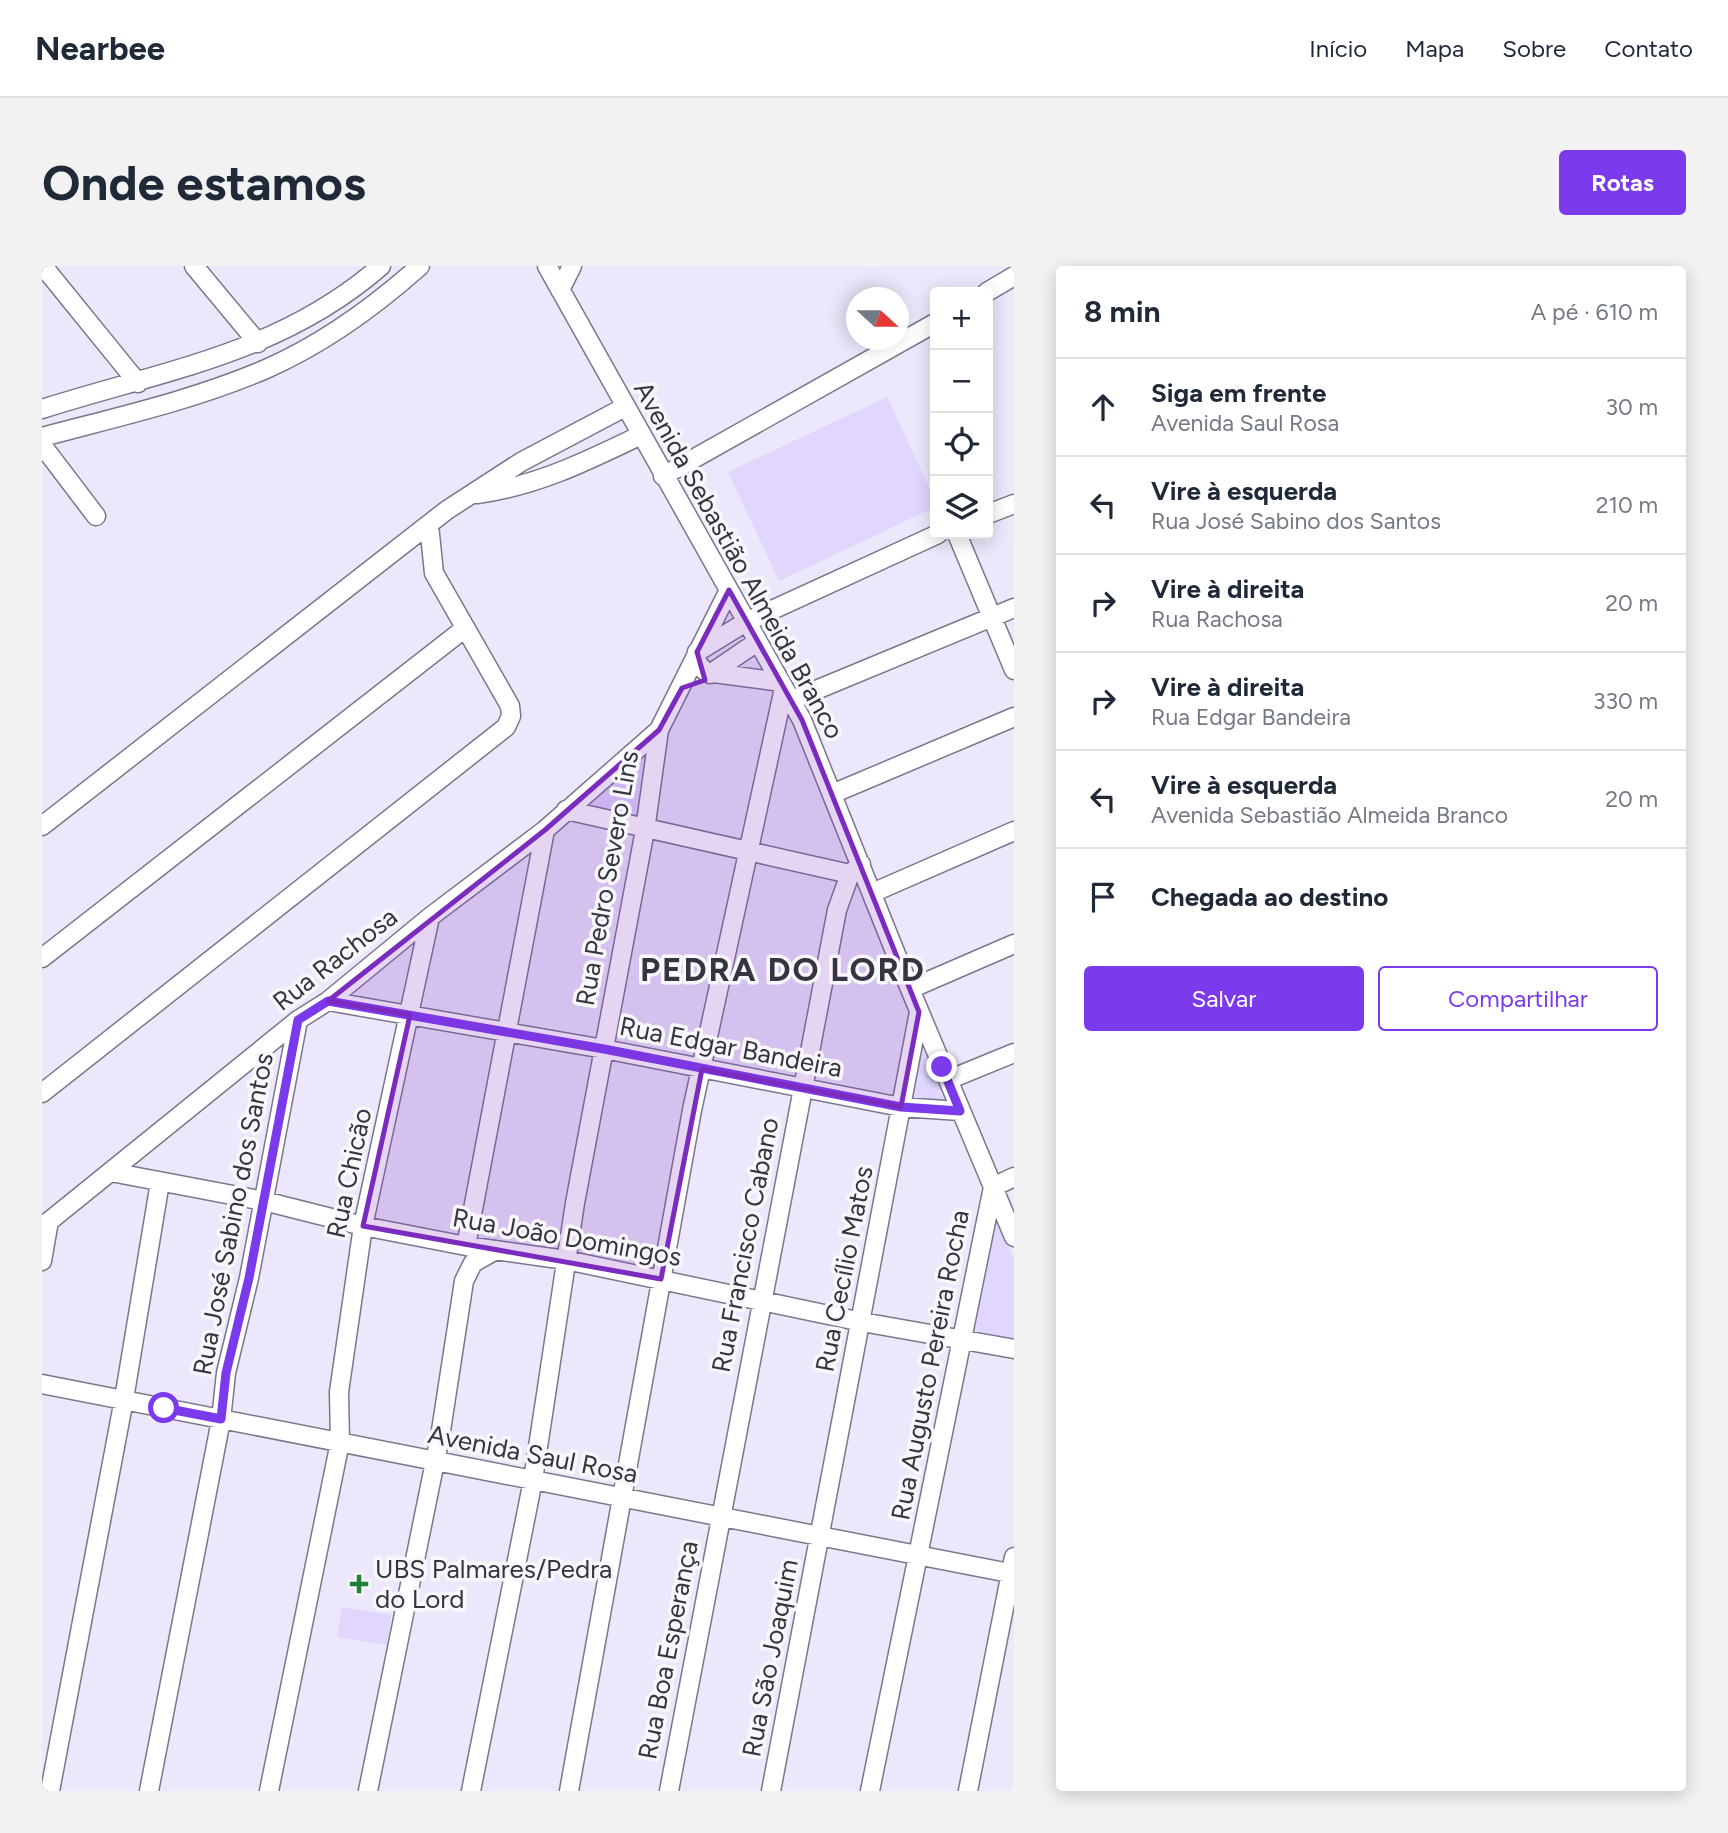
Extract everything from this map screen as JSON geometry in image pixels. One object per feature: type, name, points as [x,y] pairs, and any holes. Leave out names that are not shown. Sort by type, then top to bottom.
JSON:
[{"type":"street","points":[[43,266],[138,383]]},
{"type":"street","points":[[194,266],[257,343]]},
{"type":"street","points":[[42,409],[138,383],[257,343],[319,313],[381,266]]},
{"type":"street","points":[[42,437],[187,398],[268,368],[362,314],[420,266]]},
{"type":"street","name":"Avenida Sebastião Almeida Branco","points":[[547,266],[786,690],[832,794],[855,869],[873,893],[919,1012],[1014,1237]]},
{"type":"street","points":[[559,290],[572,266]]},
{"type":"street","points":[[993,288],[1014,276]]},
{"type":"street","points":[[663,476],[930,326]]},
{"type":"street","points":[[42,826],[269,646],[429,525],[511,468],[625,407]]},
{"type":"street","points":[[596,424],[611,450]]},
{"type":"street","points":[[473,495],[503,491],[569,470],[641,435]]},
{"type":"street","points":[[42,445],[96,516]]},
{"type":"street","points":[[555,445],[569,470]]},
{"type":"street","points":[[993,512],[1014,504]]},
{"type":"street","points":[[42,1093],[506,727],[510,706],[433,573],[429,525]]},
{"type":"street","points":[[930,538],[746,622],[697,652],[700,668],[706,672],[714,671],[764,682],[786,690],[1014,608]]},
{"type":"street","points":[[959,539],[1014,670]]},
{"type":"street","name":"Rua Pedro Severo Lins","points":[[471,1791],[533,1480],[566,1260],[645,830],[659,730],[729,590]]},
{"type":"street","points":[[42,958],[464,629]]},
{"type":"street","points":[[682,688],[714,671],[757,642]]},
{"type":"street","points":[[569,1791],[620,1497],[702,1069],[786,690]]},
{"type":"street","points":[[832,794],[1014,717]]},
{"type":"street","name":"Rua Rachosa","points":[[46,1224],[298,1020],[328,1001],[430,917],[545,830],[659,730]]},
{"type":"street","points":[[566,810],[748,852],[855,869]]},
{"type":"street","points":[[466,1247],[545,830]]},
{"type":"street","points":[[873,893],[1014,831]]},
{"type":"street","name":"Rua Francisco Cabano","points":[[719,1518],[837,910],[855,869]]},
{"type":"street","name":"Rua Chicão","points":[[269,1791],[340,1442],[339,1392],[363,1226],[430,917]]},
{"type":"street","points":[[910,989],[1014,944]]},
{"type":"street","name":"Rua Edgar Bandeira","points":[[328,1001],[604,1049],[901,1107],[960,1111]]},
{"type":"street","name":"Rua Cecílio Matos","points":[[821,1535],[919,1012]]},
{"type":"street","name":"Rua José Sabino dos Santos","points":[[149,1791],[221,1419],[226,1373],[264,1201],[298,1020]]},
{"type":"street","points":[[947,1080],[1014,1053]]},
{"type":"street","name":"Rua João Domingos","points":[[111,1172],[264,1201],[363,1226],[466,1247],[566,1260],[862,1322],[1014,1349]]},
{"type":"street","points":[[993,1187],[1014,1177]]},
{"type":"street","points":[[50,1791],[124,1399],[160,1182]]},
{"type":"street","name":"Rua Augusto Pereira Rocha","points":[[870,1791],[993,1187]]},
{"type":"street","points":[[42,1261],[46,1224]]},
{"type":"street","points":[[368,1791],[434,1463],[464,1281],[473,1263],[496,1250]]},
{"type":"street","name":"Avenida Saul Rosa","points":[[42,1384],[719,1518],[918,1554],[1013,1568]]},
{"type":"street","name":"Rua Boa Esperança","points":[[669,1791],[719,1518]]},
{"type":"street","name":"Rua São Joaquim","points":[[771,1791],[821,1535]]},
{"type":"street","points":[[968,1791],[1013,1568]]},
{"type":"highlighted area","points":[[729,590],[802,720],[919,1012],[901,1107],[702,1069],[661,1279],[363,1226],[410,1015],[328,1001],[545,830],[659,730],[682,688],[705,680],[697,652]]},
{"type":"shaded area","points":[[887,397],[930,489],[930,509],[779,581],[728,472]]},
{"type":"shaded area","points":[[652,743],[641,821],[578,808]]},
{"type":"shaded area","points":[[919,1035],[946,1104],[909,1101]]},
{"type":"shaded area","points":[[992,1219],[996,1219],[1014,1259],[1014,1339],[971,1330]]},
{"type":"shaded area","points":[[342,1607],[391,1615],[387,1645],[337,1637]]},
{"type":"place","name":"UBS Palmares/Pedra do Lord","points":[[359,1584]]},
{"type":"district","name":"PEDRA DO LORD","points":[[783,969]]},
{"type":"route","points":[[164,1408],[221,1419],[226,1373],[249,1278],[298,1020],[328,1001],[604,1049],[901,1107],[960,1111],[942,1067]]}]
